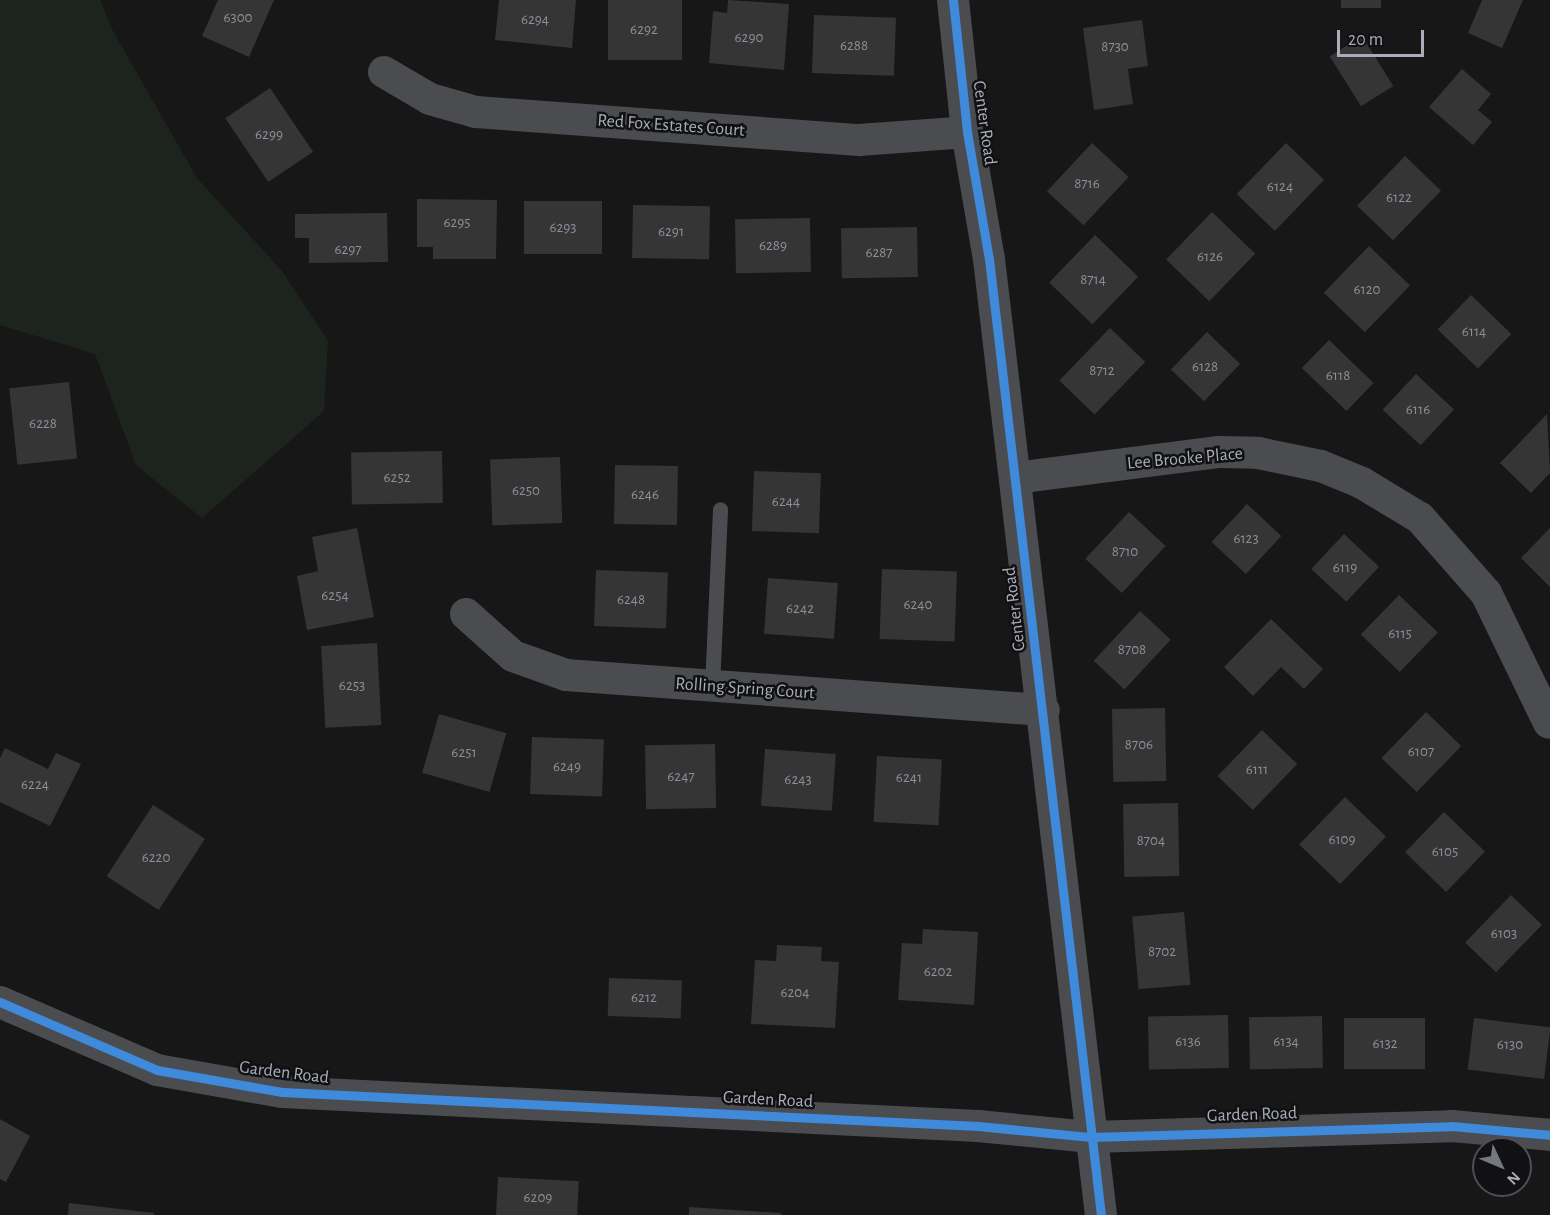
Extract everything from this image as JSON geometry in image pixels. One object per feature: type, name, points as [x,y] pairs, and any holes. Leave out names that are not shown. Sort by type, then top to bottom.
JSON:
[{"type":"street","name":"Center Road","points":[[952,0],[967,132],[989,259],[1016,478],[1044,710],[1090,1137],[1101,1215]]},
{"type":"street","name":"Red Fox Estates Court","points":[[384,72],[430,99],[476,112],[859,140],[967,132]]},
{"type":"street","name":"Lee Brooke Place","points":[[1016,478],[1219,452],[1258,453],[1321,466],[1362,483],[1420,518],[1486,593],[1549,723]]},
{"type":"street","name":"Rolling Spring Court","points":[[466,614],[513,656],[566,675],[1044,710]]},
{"type":"street","name":"Garden Road","points":[[0,1002],[157,1070],[282,1092],[978,1126],[1090,1137],[1452,1126],[1550,1135]]},
{"type":"lane","points":[[711,686],[720,509]]},
{"type":"shaded area","points":[[0,0],[100,0],[113,31],[197,178],[282,271],[328,341],[324,411],[202,518],[136,465],[95,354],[0,325]]},
{"type":"building","points":[[218,0],[274,0],[249,57],[202,36]]},
{"type":"building","points":[[499,0],[576,0],[572,48],[495,40]]},
{"type":"building","points":[[608,0],[682,0],[682,60],[608,60]]},
{"type":"building","points":[[728,0],[789,4],[784,70],[709,63],[713,11],[727,13]]},
{"type":"building","points":[[1341,0],[1381,0],[1381,8],[1341,8]]},
{"type":"building","points":[[1482,0],[1523,0],[1502,48],[1468,33]]},
{"type":"building","points":[[814,15],[896,18],[894,76],[812,73]]},
{"type":"building","points":[[1142,20],[1148,66],[1128,69],[1133,104],[1094,110],[1083,28]]},
{"type":"building","points":[[1362,36],[1393,86],[1361,106],[1330,56]]},
{"type":"building","points":[[1462,69],[1491,94],[1478,110],[1492,122],[1473,145],[1429,107]]},
{"type":"building","points":[[270,88],[313,152],[268,182],[225,118]]},
{"type":"building","points":[[1092,143],[1129,177],[1084,225],[1047,191]]},
{"type":"building","points":[[1286,143],[1324,180],[1275,231],[1237,194]]},
{"type":"building","points":[[1405,156],[1441,191],[1393,240],[1357,206]]},
{"type":"building","points":[[417,199],[497,200],[496,259],[433,259],[433,247],[417,247]]},
{"type":"building","points":[[524,201],[602,201],[602,254],[524,254]]},
{"type":"building","points":[[633,205],[710,206],[709,259],[632,258]]},
{"type":"building","points":[[1212,212],[1255,254],[1209,301],[1166,259]]},
{"type":"building","points":[[387,213],[388,262],[309,263],[309,238],[295,238],[295,214]]},
{"type":"building","points":[[810,218],[811,272],[736,273],[735,219]]},
{"type":"building","points":[[917,227],[918,277],[842,278],[841,228]]},
{"type":"building","points":[[1095,235],[1138,277],[1092,324],[1049,282]]},
{"type":"building","points":[[1369,246],[1410,286],[1365,332],[1324,293]]},
{"type":"building","points":[[1471,295],[1511,334],[1478,368],[1438,330]]},
{"type":"building","points":[[1110,328],[1145,362],[1095,415],[1059,381]]},
{"type":"building","points":[[1207,332],[1240,364],[1204,401],[1171,369]]},
{"type":"building","points":[[1329,340],[1374,383],[1347,411],[1302,368]]},
{"type":"building","points":[[1416,374],[1454,409],[1421,445],[1383,410]]},
{"type":"building","points":[[69,382],[77,459],[17,465],[9,388]]},
{"type":"building","points":[[1547,414],[1550,473],[1531,493],[1500,463]]},
{"type":"building","points":[[442,451],[443,503],[352,505],[351,453]]},
{"type":"building","points":[[560,457],[562,523],[492,525],[490,459]]},
{"type":"building","points":[[615,465],[678,466],[677,525],[614,524]]},
{"type":"building","points":[[754,471],[821,473],[819,533],[752,531]]},
{"type":"building","points":[[1247,504],[1281,536],[1246,574],[1212,542]]},
{"type":"building","points":[[1129,512],[1166,546],[1122,593],[1085,559]]},
{"type":"building","points":[[357,528],[374,617],[307,630],[297,576],[318,571],[312,537]]},
{"type":"building","points":[[1550,528],[1550,587],[1521,558]]},
{"type":"building","points":[[1344,534],[1379,567],[1346,602],[1311,569]]},
{"type":"building","points":[[882,569],[957,572],[955,642],[880,639]]},
{"type":"building","points":[[596,570],[668,573],[666,628],[594,626]]},
{"type":"building","points":[[768,578],[838,583],[834,639],[764,634]]},
{"type":"building","points":[[1399,595],[1438,633],[1400,672],[1361,635]]},
{"type":"building","points":[[1140,611],[1171,640],[1124,689],[1094,661]]},
{"type":"building","points":[[1271,619],[1323,669],[1304,689],[1281,667],[1253,696],[1224,667]]},
{"type":"building","points":[[377,643],[381,725],[325,728],[321,646]]},
{"type":"building","points":[[1165,708],[1166,781],[1113,782],[1112,709]]},
{"type":"building","points":[[1426,712],[1461,746],[1417,792],[1382,758]]},
{"type":"building","points":[[439,714],[506,733],[489,792],[422,773]]},
{"type":"building","points":[[1262,730],[1297,764],[1253,810],[1218,776]]},
{"type":"building","points":[[532,737],[604,740],[602,796],[530,794]]},
{"type":"building","points":[[715,744],[716,808],[646,809],[645,745]]},
{"type":"building","points":[[5,748],[48,769],[56,753],[81,764],[50,826],[0,802],[0,758]]},
{"type":"building","points":[[765,749],[836,754],[832,811],[761,806]]},
{"type":"building","points":[[877,756],[942,759],[938,825],[874,822]]},
{"type":"building","points":[[1345,797],[1386,837],[1340,884],[1299,844]]},
{"type":"building","points":[[1178,803],[1179,876],[1124,877],[1123,804]]},
{"type":"building","points":[[153,805],[205,839],[159,910],[107,876]]},
{"type":"building","points":[[1444,812],[1485,852],[1446,892],[1405,852]]},
{"type":"building","points":[[1511,895],[1542,925],[1496,972],[1465,942]]},
{"type":"building","points":[[1184,912],[1190,985],[1139,989],[1132,917]]},
{"type":"building","points":[[923,929],[978,932],[974,1005],[898,1000],[902,943],[922,944]]},
{"type":"building","points":[[777,945],[822,947],[821,961],[839,962],[835,1028],[751,1024],[755,960],[776,961]]},
{"type":"building","points":[[609,978],[682,981],[681,1019],[608,1016]]},
{"type":"building","points":[[1228,1015],[1229,1068],[1149,1069],[1148,1016]]},
{"type":"building","points":[[1322,1016],[1323,1068],[1250,1069],[1249,1017]]},
{"type":"building","points":[[1344,1018],[1425,1018],[1425,1069],[1344,1069]]},
{"type":"building","points":[[1474,1018],[1550,1027],[1544,1079],[1468,1070]]},
{"type":"building","points":[[0,1119],[30,1136],[6,1182],[0,1179]]},
{"type":"building","points":[[498,1177],[579,1181],[577,1215],[496,1215]]},
{"type":"building","points":[[69,1203],[154,1213],[154,1215],[68,1215]]},
{"type":"building","points":[[689,1207],[781,1213],[781,1215],[689,1215]]},
{"type":"cycle path","points":[[953,0],[967,132],[989,259],[1101,1215]]},
{"type":"cycle path","points":[[0,1002],[157,1070],[282,1092],[978,1126],[1091,1137],[1452,1126],[1550,1135]]}]
